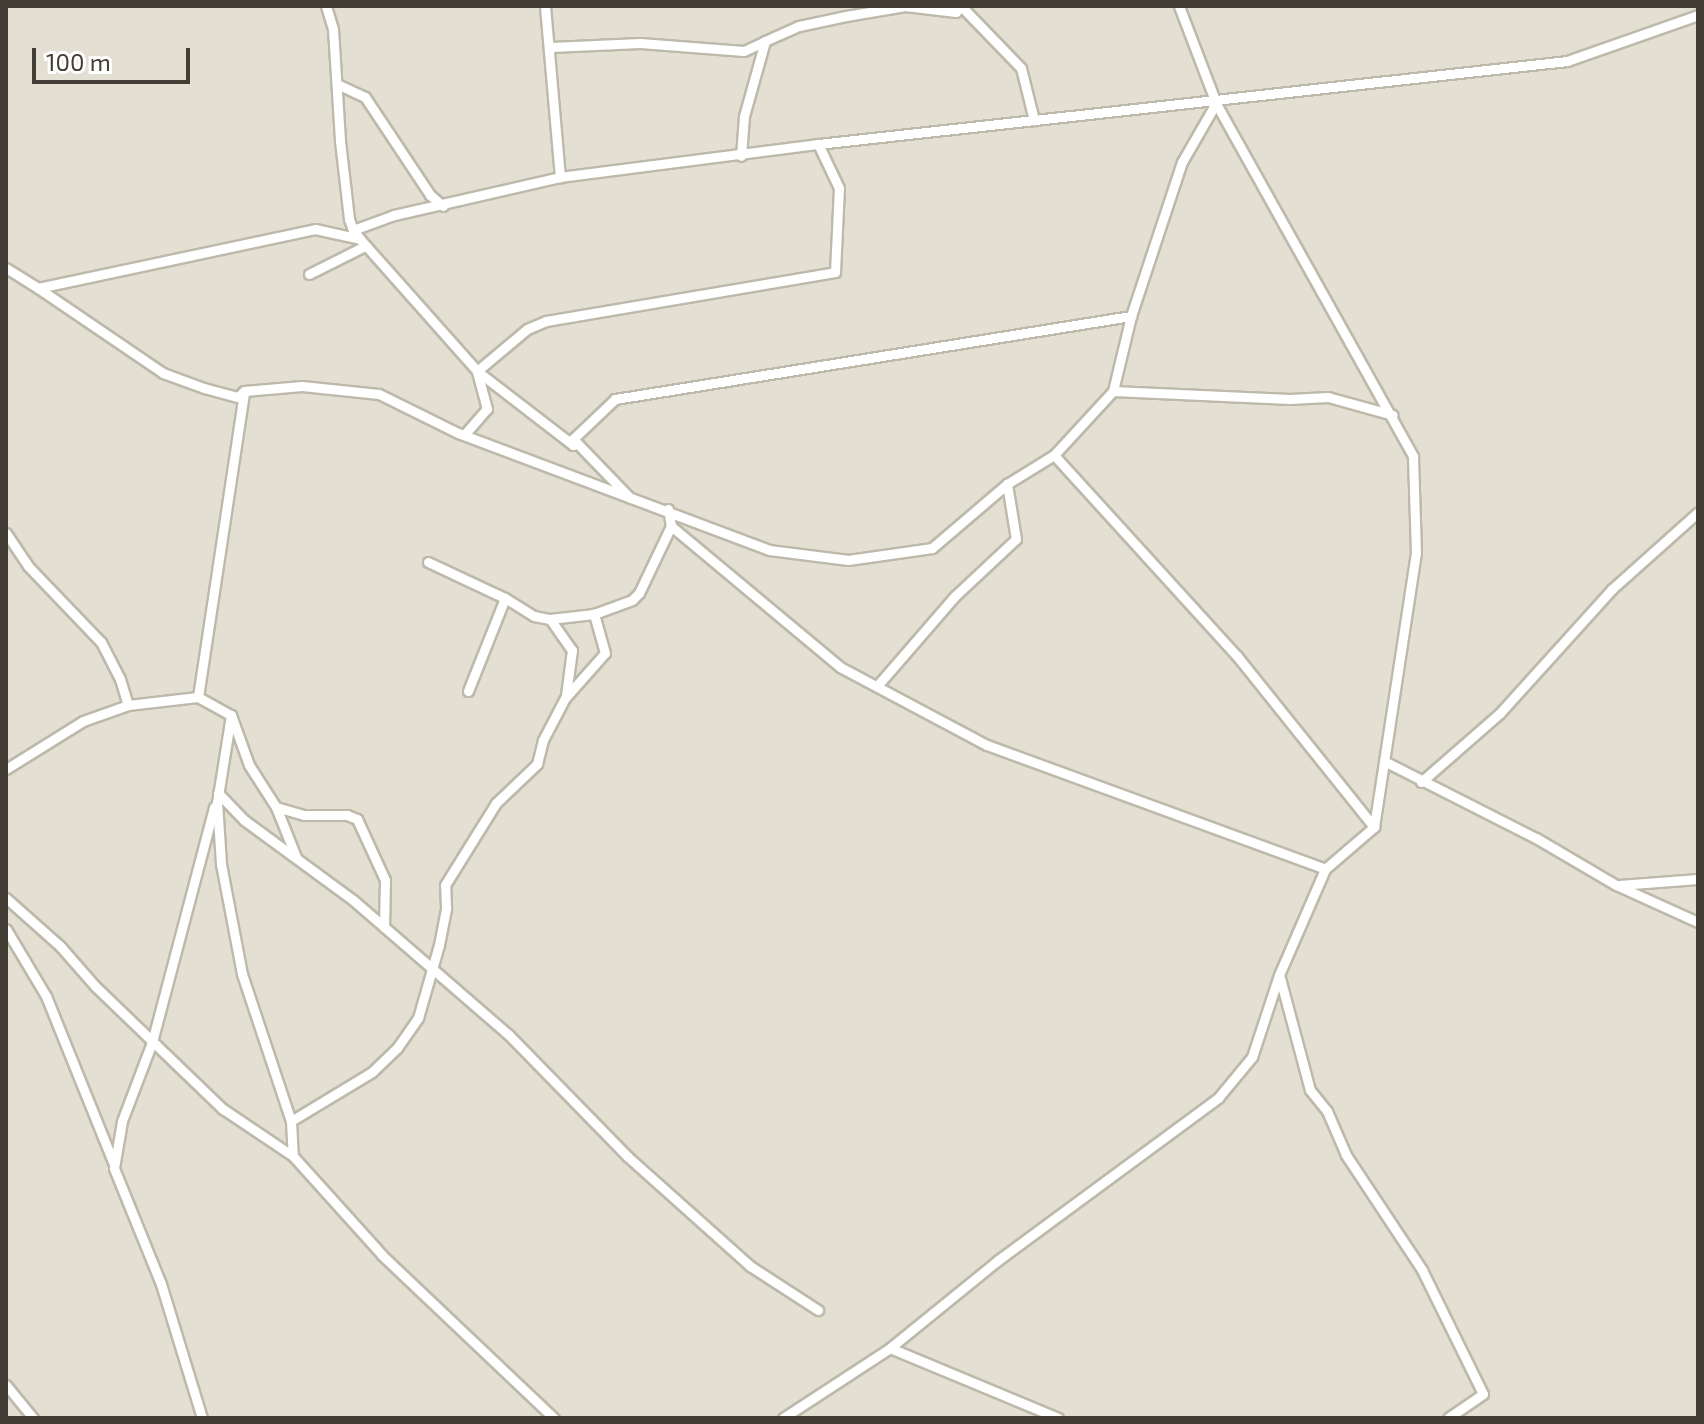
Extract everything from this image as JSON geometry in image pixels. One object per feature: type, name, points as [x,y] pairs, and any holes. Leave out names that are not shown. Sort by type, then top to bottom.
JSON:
[{"type":"street","points":[[326,6],[333,29],[347,204],[353,230],[477,371],[573,445],[573,439],[615,399],[1131,316]]},
{"type":"street","points":[[545,6],[560,177]]},
{"type":"street","points":[[551,47],[640,43],[744,51],[799,26],[846,16],[905,6],[956,12],[960,6],[1021,68],[1034,120]]},
{"type":"street","points":[[783,1418],[890,1348],[1009,1252],[1218,1098],[1252,1057],[1279,975],[1325,869],[1374,827],[1416,553],[1413,456],[1393,415],[1216,103],[1179,6]]},
{"type":"street","points":[[353,230],[394,215],[560,177],[818,144],[1216,103],[1567,61],[1698,15]]},
{"type":"street","points":[[741,156],[747,105],[765,41]]},
{"type":"street","points":[[337,84],[365,97],[430,195],[443,206]]},
{"type":"street","points":[[6,268],[163,373],[238,397],[244,391],[302,386],[379,394],[464,435],[632,500],[668,509],[769,550],[848,560],[932,548],[1007,484],[1054,455],[1113,391],[1131,316],[1182,162],[1216,103]]},
{"type":"street","points":[[477,371],[527,329],[546,321],[835,272],[839,188],[818,144]]},
{"type":"street","points":[[38,288],[315,229],[362,243]]},
{"type":"street","points":[[309,274],[362,243]]},
{"type":"street","points":[[464,435],[487,409],[477,371]]},
{"type":"street","points":[[198,697],[244,391]]},
{"type":"street","points":[[1113,391],[1290,399],[1328,397],[1393,415]]},
{"type":"street","points":[[573,439],[632,500]]},
{"type":"street","points":[[1054,455],[1237,656],[1374,827]]},
{"type":"street","points":[[877,686],[955,596],[1016,539],[1007,484]]},
{"type":"street","points":[[428,562],[505,598],[534,616],[550,619],[594,614],[632,600],[639,593],[671,526],[668,509]]},
{"type":"street","points":[[1421,782],[1500,713],[1612,589],[1698,512]]},
{"type":"street","points":[[671,526],[840,667],[987,745],[1325,869]]},
{"type":"street","points":[[6,533],[28,566],[101,642],[120,679],[128,705]]},
{"type":"street","points":[[468,691],[505,598]]},
{"type":"street","points":[[291,1121],[372,1072],[397,1048],[418,1018],[444,920],[445,885],[496,803],[537,764],[543,740],[565,698],[605,653],[594,614]]},
{"type":"street","points":[[550,619],[572,650],[565,698]]},
{"type":"street","points":[[6,769],[83,721],[128,705],[198,697],[231,715],[249,765],[276,807],[296,857]]},
{"type":"street","points":[[114,1168],[122,1121],[152,1042],[218,793],[231,715]]},
{"type":"street","points":[[1384,761],[1536,838],[1616,885],[1698,922]]},
{"type":"street","points":[[218,793],[244,820],[384,927],[509,1035],[627,1156],[710,1232],[750,1266],[818,1310]]},
{"type":"street","points":[[218,793],[221,864],[242,974],[291,1121],[293,1156]]},
{"type":"street","points":[[276,807],[304,815],[347,815],[357,819],[374,849],[385,880],[384,927]]},
{"type":"street","points":[[1616,885],[1698,879]]},
{"type":"street","points":[[6,898],[60,946],[152,1042],[223,1109],[293,1156],[382,1255],[554,1418]]},
{"type":"street","points":[[6,929],[46,996],[161,1284],[202,1418]]},
{"type":"street","points":[[1279,975],[1310,1090],[1327,1111],[1346,1155],[1422,1270],[1483,1394],[1448,1418]]},
{"type":"street","points":[[890,1348],[1058,1418]]},
{"type":"street","points":[[6,1385],[33,1418]]},
{"type":"shaded area","points":[[6,6],[1698,6],[1698,1418],[6,1418]]}]
